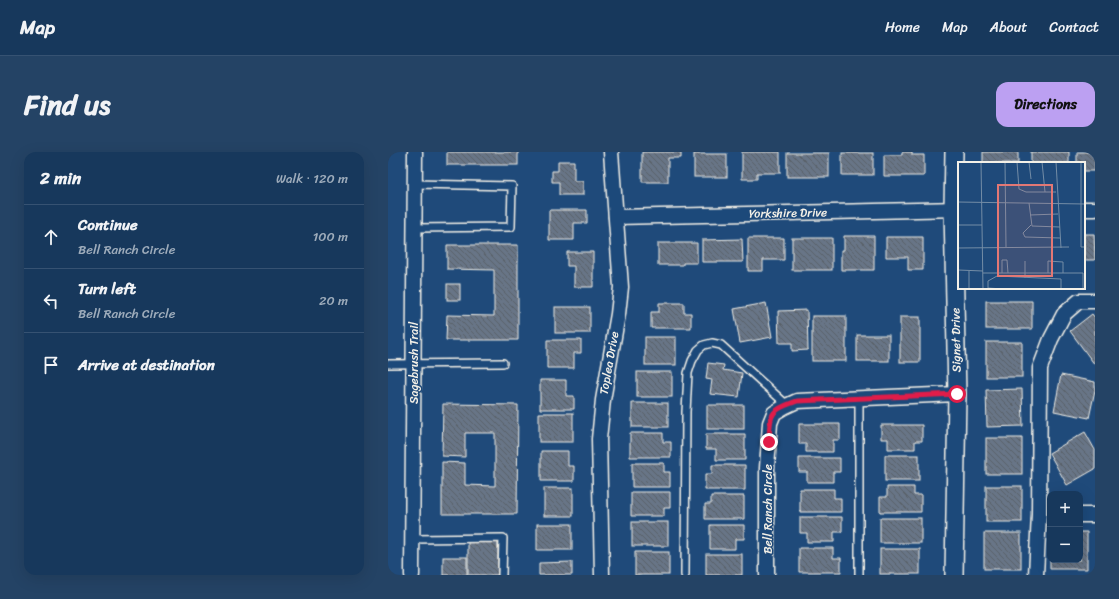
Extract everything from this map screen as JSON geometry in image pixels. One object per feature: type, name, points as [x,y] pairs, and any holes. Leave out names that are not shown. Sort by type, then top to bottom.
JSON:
[{"type":"street","name":"Sagebrush Trail","points":[[412,575],[415,152]]},
{"type":"street","name":"Toplea Drive","points":[[602,575],[599,439],[603,400],[618,314],[621,287],[611,152]]},
{"type":"street","name":"Signet Drive","points":[[954,152],[956,209],[957,394],[954,575]]},
{"type":"street","name":"Yorkshire Drive","points":[[616,217],[956,209]]},
{"type":"street","points":[[1036,575],[1044,514],[1040,368],[1050,339],[1064,314],[1079,301],[1095,301]]},
{"type":"street","name":"Bell Ranch Circle","points":[[767,575],[767,468],[770,423],[774,413],[797,401],[957,394]]},
{"type":"street","points":[[1083,515],[1095,515]]},
{"type":"lane","points":[[415,184],[512,186],[511,227],[415,228]]},
{"type":"lane","points":[[685,575],[686,412],[688,373],[698,350],[704,344],[712,343],[721,345],[787,405]]},
{"type":"lane","points":[[388,364],[504,363]]},
{"type":"lane","points":[[858,398],[859,575]]},
{"type":"lane","points":[[413,539],[503,538],[502,575]]},
{"type":"building","points":[[447,152],[518,152],[518,165],[447,165]]},
{"type":"building","points":[[642,152],[681,152],[681,158],[668,158],[668,182],[642,182]]},
{"type":"building","points":[[742,152],[780,152],[780,173],[757,173],[757,179],[742,179]]},
{"type":"building","points":[[902,152],[912,152],[912,155],[924,155],[924,176],[884,176],[884,155],[902,155]]},
{"type":"building","points":[[983,152],[1018,152],[1018,162],[983,162]]},
{"type":"building","points":[[1031,152],[1069,152],[1069,162],[1031,162]]},
{"type":"building","points":[[1077,152],[1095,152],[1095,171],[1085,171],[1085,162],[1077,162]]},
{"type":"building","points":[[787,153],[829,153],[829,177],[787,177]]},
{"type":"building","points":[[842,153],[873,153],[873,175],[842,175]]},
{"type":"building","points":[[694,154],[727,154],[727,177],[694,177]]},
{"type":"building","points":[[558,161],[574,161],[574,181],[583,181],[583,195],[559,195],[559,182],[552,182],[552,171],[558,171]]},
{"type":"building","points":[[549,210],[587,210],[587,223],[574,223],[574,240],[549,240]]},
{"type":"building","points":[[1085,234],[1094,234],[1095,260],[1085,260]]},
{"type":"building","points":[[844,236],[874,236],[874,270],[841,270],[841,250],[844,250]]},
{"type":"building","points":[[886,237],[923,237],[923,270],[908,270],[908,257],[886,257]]},
{"type":"building","points":[[748,238],[784,238],[784,260],[763,260],[763,271],[748,271]]},
{"type":"building","points":[[792,238],[832,238],[832,270],[792,270]]},
{"type":"building","points":[[742,239],[743,262],[702,262],[702,240]]},
{"type":"building","points":[[658,243],[697,243],[697,263],[683,263],[683,265],[658,265]]},
{"type":"building","points":[[447,245],[518,245],[518,340],[446,340],[447,315],[494,316],[494,270],[447,269]]},
{"type":"building","points":[[567,252],[593,252],[593,287],[574,287],[574,266],[567,266]]},
{"type":"building","points":[[447,284],[460,284],[460,300],[447,300]]},
{"type":"building","points":[[986,301],[1032,301],[1032,329],[986,329]]},
{"type":"building","points":[[659,303],[684,303],[684,313],[691,313],[691,328],[651,328],[651,312],[659,312]]},
{"type":"building","points":[[766,303],[772,337],[740,343],[734,309]]},
{"type":"building","points":[[555,307],[590,307],[590,333],[555,333]]},
{"type":"building","points":[[807,310],[808,350],[792,351],[792,343],[779,343],[778,311]]},
{"type":"building","points":[[1092,314],[1095,318],[1095,365],[1070,331]]},
{"type":"building","points":[[812,316],[846,316],[846,361],[812,361]]},
{"type":"building","points":[[900,317],[920,317],[920,362],[900,362]]},
{"type":"building","points":[[857,335],[889,335],[889,361],[857,361]]},
{"type":"building","points":[[645,337],[676,337],[676,365],[645,365]]},
{"type":"building","points":[[547,340],[581,340],[581,353],[574,353],[574,368],[547,368]]},
{"type":"building","points":[[986,342],[1022,342],[1022,377],[986,377]]},
{"type":"building","points":[[708,363],[724,365],[723,370],[742,373],[739,397],[710,394],[712,380],[706,379]]},
{"type":"building","points":[[637,372],[672,372],[672,397],[637,397]]},
{"type":"building","points":[[1061,375],[1095,382],[1095,390],[1089,418],[1054,411]]},
{"type":"building","points":[[540,380],[566,380],[566,396],[574,396],[574,409],[540,409]]},
{"type":"building","points":[[1022,389],[1023,426],[987,427],[986,390]]},
{"type":"building","points":[[632,403],[668,403],[668,427],[632,427]]},
{"type":"building","points":[[443,404],[518,405],[517,514],[442,514],[442,462],[465,463],[465,485],[495,486],[495,433],[465,433],[465,457],[442,456]]},
{"type":"building","points":[[707,405],[744,405],[744,429],[707,429]]},
{"type":"building","points":[[539,413],[573,413],[573,442],[539,442]]},
{"type":"building","points":[[799,424],[840,424],[840,440],[833,440],[833,452],[806,452],[806,444],[799,444]]},
{"type":"building","points":[[881,425],[922,425],[922,441],[915,441],[915,449],[888,449],[888,439],[881,439]]},
{"type":"building","points":[[1085,432],[1095,450],[1095,469],[1067,485],[1049,453]]},
{"type":"building","points":[[630,433],[663,433],[663,442],[671,442],[671,457],[630,457]]},
{"type":"building","points":[[706,434],[745,434],[745,460],[716,460],[716,449],[706,449]]},
{"type":"building","points":[[986,438],[1022,438],[1022,474],[986,474]]},
{"type":"building","points":[[541,451],[568,451],[568,466],[574,466],[574,481],[541,481]]},
{"type":"building","points":[[885,455],[919,455],[919,481],[885,481]]},
{"type":"building","points":[[799,458],[840,458],[840,472],[833,472],[833,482],[807,482],[807,472],[799,472]]},
{"type":"building","points":[[632,463],[664,463],[664,472],[670,472],[670,487],[632,487]]},
{"type":"building","points":[[712,465],[745,465],[745,490],[705,490],[705,474],[712,474]]},
{"type":"building","points":[[986,486],[1022,486],[1022,522],[986,522]]},
{"type":"building","points":[[887,487],[914,487],[914,495],[921,495],[921,512],[880,512],[880,497],[887,497]]},
{"type":"building","points":[[544,488],[573,488],[573,516],[544,516]]},
{"type":"building","points":[[800,489],[834,489],[834,498],[841,498],[841,512],[800,512]]},
{"type":"building","points":[[631,492],[670,492],[670,508],[664,508],[664,516],[631,516]]},
{"type":"building","points":[[711,496],[744,496],[744,519],[705,519],[705,504],[711,504]]},
{"type":"building","points":[[800,517],[842,517],[842,532],[834,532],[834,542],[807,542],[807,533],[800,533]]},
{"type":"building","points":[[880,518],[921,518],[921,543],[880,543]]},
{"type":"building","points":[[632,522],[668,522],[668,546],[632,546]]},
{"type":"building","points":[[537,524],[572,524],[572,550],[537,550]]},
{"type":"building","points":[[710,525],[744,525],[744,539],[735,539],[735,549],[710,549]]},
{"type":"building","points":[[1083,532],[1087,532],[1087,569],[1050,569],[1050,563],[1083,563]]},
{"type":"building","points":[[984,533],[1021,533],[1021,569],[984,569]]},
{"type":"building","points":[[468,540],[498,540],[498,575],[468,575]]},
{"type":"building","points":[[799,548],[833,548],[833,558],[841,558],[841,572],[799,572]]},
{"type":"building","points":[[880,549],[920,549],[920,574],[880,574]]},
{"type":"building","points":[[635,552],[669,552],[669,575],[635,575]]},
{"type":"building","points":[[706,554],[742,554],[742,575],[706,575]]},
{"type":"building","points":[[443,557],[467,557],[467,575],[443,575]]},
{"type":"building","points":[[572,562],[572,575],[539,575],[539,563]]},
{"type":"route","points":[[769,442],[770,423],[774,413],[797,401],[957,394]]}]
